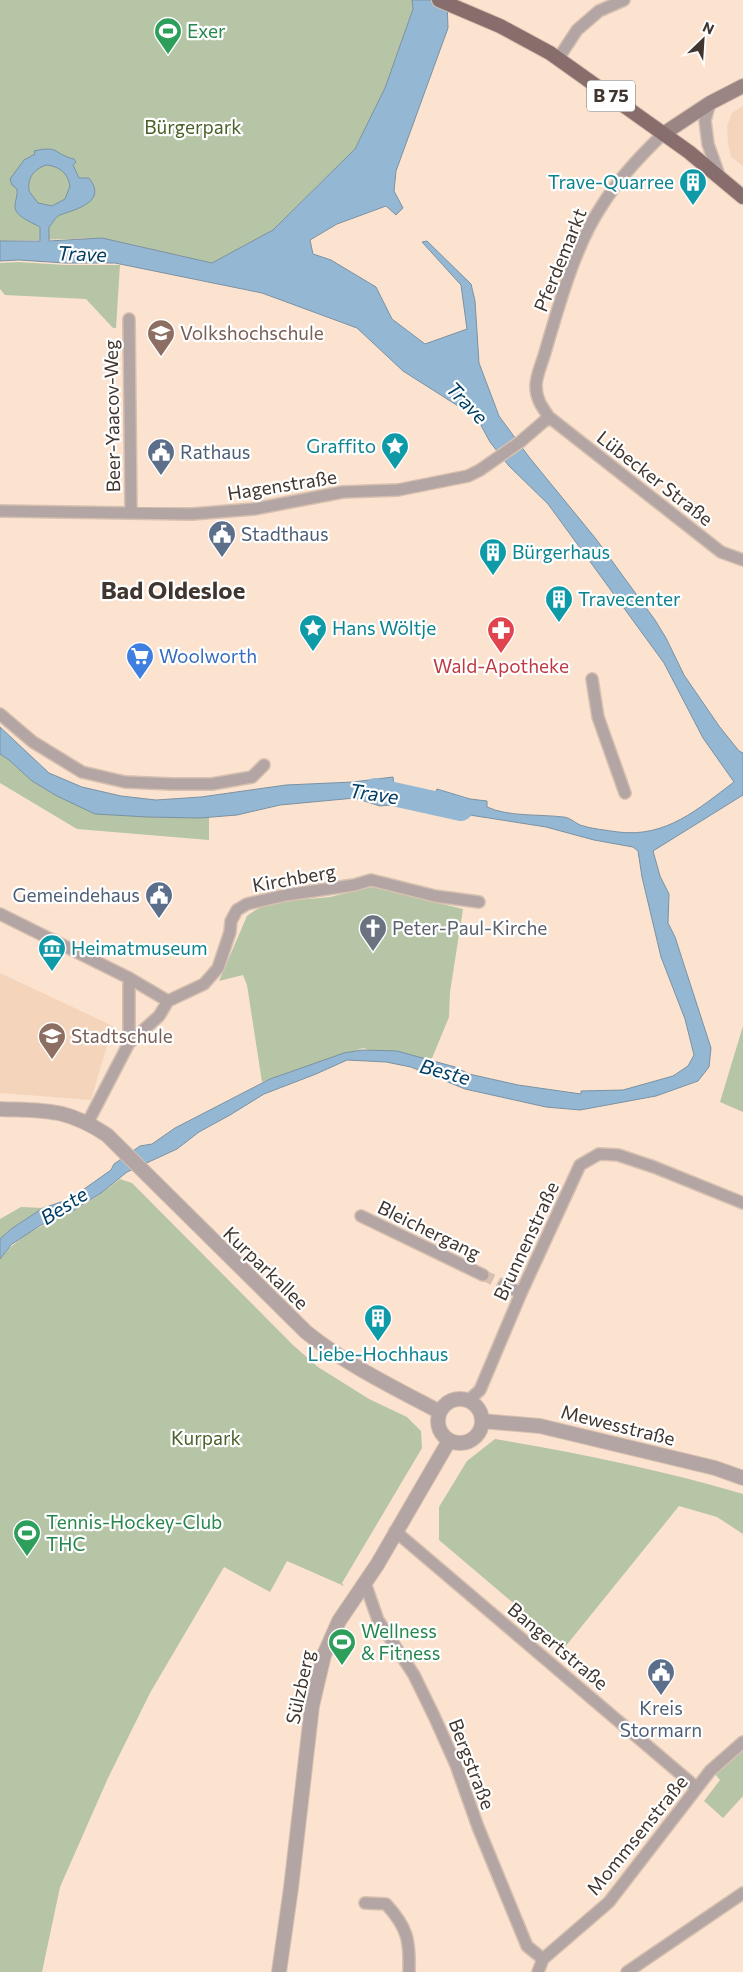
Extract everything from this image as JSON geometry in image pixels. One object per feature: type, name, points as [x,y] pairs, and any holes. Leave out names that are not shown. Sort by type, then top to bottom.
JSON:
[{"type":"main road","name":"B 75","points":[[439,0],[526,39],[558,59],[663,134],[743,197]]},
{"type":"main road","points":[[663,134],[710,102],[743,86]]},
{"type":"street","points":[[558,59],[577,30],[599,11],[624,0]]},
{"type":"street","points":[[710,102],[704,120],[708,144],[720,178]]},
{"type":"street","name":"Pferdemarkt","points":[[549,417],[538,402],[536,385],[560,302],[576,258],[600,207],[634,162],[663,134]]},
{"type":"street","name":"Beer-Yaacov-Weg","points":[[128,319],[131,512]]},
{"type":"street","name":"Hagenstraße","points":[[0,511],[192,514],[254,509],[343,492],[398,490],[468,476],[480,470],[520,442],[549,417]]},
{"type":"street","name":"Lübecker Straße","points":[[549,417],[721,552],[743,560]]},
{"type":"street","points":[[592,679],[598,717],[625,792]]},
{"type":"street","points":[[0,714],[33,742],[82,772],[125,782],[212,784],[252,777],[264,765]]},
{"type":"street","name":"Kirchberg","points":[[129,1043],[159,1016],[168,1001],[204,984],[211,977],[222,959],[231,920],[237,910],[258,900],[371,880],[435,896],[473,902]]},
{"type":"street","points":[[0,914],[129,978],[168,1001]]},
{"type":"street","points":[[88,1122],[129,1043],[129,978]]},
{"type":"street","name":"Kurparkallee","points":[[0,1109],[51,1111],[70,1115],[88,1122],[119,1146],[306,1332],[330,1351],[363,1372],[440,1412]]},
{"type":"street","name":"Brunnenstraße","points":[[468,1401],[480,1390],[521,1293],[580,1165],[599,1154],[609,1153],[654,1167],[743,1203]]},
{"type":"street","name":"Bleichergang","points":[[361,1216],[483,1275]]},
{"type":"street","points":[[504,1285],[521,1293]]},
{"type":"street","points":[[454,1400],[468,1401],[479,1410],[482,1421],[480,1432],[469,1442],[462,1444],[449,1441],[442,1435],[439,1429],[440,1412],[448,1403],[454,1400]]},
{"type":"street","name":"Mewesstraße","points":[[482,1421],[540,1426],[715,1468],[743,1478]]},
{"type":"street","name":"Sülzberg","points":[[279,1972],[314,1698],[324,1655],[340,1621],[377,1565],[395,1531],[449,1441]]},
{"type":"street","name":"Bangertstraße","points":[[395,1531],[697,1788]]},
{"type":"street","name":"Bergstraße","points":[[365,1583],[378,1620],[414,1676],[445,1740],[478,1827],[527,1946],[543,1959]]},
{"type":"street","name":"Mommsenstraße","points":[[538,1972],[543,1959],[609,1902],[710,1771],[743,1742]]},
{"type":"street","points":[[627,1972],[743,1893]]},
{"type":"street","points":[[365,1903],[386,1904],[400,1920],[410,1947],[409,1972]]},
{"type":"shaded area","points":[[743,106],[743,166],[731,157],[727,126],[732,113]]},
{"type":"shaded area","name":"Stadtschule","points":[[0,973],[113,1026],[91,1100],[0,1093]]},
{"type":"green space","name":"Bürgerpark","points":[[0,0],[412,0],[413,9],[385,88],[355,149],[273,230],[212,263],[102,238],[0,241]]},
{"type":"green space","points":[[18,262],[65,265],[120,265],[116,328],[113,328],[86,299],[5,295],[0,289],[0,263]]},
{"type":"green space","points":[[0,754],[32,781],[57,796],[148,817],[209,817],[209,840],[77,829],[0,783]]},
{"type":"green space","points":[[372,887],[463,909],[450,992],[449,1017],[428,1068],[363,1048],[262,1082],[247,985],[243,975],[219,981],[247,916],[256,910],[276,903],[330,897]]},
{"type":"green space","points":[[743,1026],[743,1112],[720,1102]]},
{"type":"green space","name":"Kurpark","points":[[120,1179],[132,1183],[293,1345],[318,1367],[369,1399],[407,1417],[421,1431],[422,1448],[342,1583],[344,1586],[287,1561],[270,1592],[224,1567],[150,1693],[108,1778],[60,1887],[42,1972],[0,1972],[0,1259],[24,1236],[84,1205]]},
{"type":"green space","points":[[21,1207],[43,1208],[11,1229],[0,1239],[0,1219]]},
{"type":"green space","points":[[495,1439],[620,1463],[682,1477],[743,1494],[743,1534],[717,1517],[679,1506],[565,1647],[439,1540],[439,1507],[467,1461]]},
{"type":"green space","points":[[743,1750],[743,1796],[723,1818],[704,1801],[720,1780],[715,1774]]},
{"type":"water","name":"Beste","points":[[412,0],[447,0],[448,28],[396,171],[394,191],[403,208],[396,215],[386,206],[337,224],[310,240],[313,254],[331,260],[376,287],[392,319],[425,344],[467,329],[461,285],[422,242],[427,241],[471,284],[475,301],[479,363],[499,416],[529,457],[596,539],[655,620],[684,675],[719,726],[739,751],[743,753],[743,795],[653,851],[660,876],[669,894],[668,923],[675,937],[711,1048],[709,1067],[698,1081],[656,1096],[580,1110],[546,1107],[465,1089],[411,1067],[386,1062],[347,1060],[264,1094],[199,1132],[177,1149],[127,1172],[101,1193],[71,1212],[41,1225],[12,1244],[0,1259],[0,1239],[11,1229],[43,1208],[70,1199],[111,1170],[114,1164],[140,1146],[152,1144],[175,1128],[270,1079],[344,1053],[362,1050],[397,1051],[455,1067],[469,1074],[518,1085],[581,1094],[581,1091],[623,1090],[673,1076],[688,1066],[694,1055],[685,1019],[661,957],[642,877],[638,851],[633,847],[594,840],[546,827],[457,813],[429,806],[437,789],[470,799],[487,801],[487,807],[505,812],[565,817],[589,828],[635,833],[651,831],[680,819],[734,782],[703,738],[664,663],[548,504],[509,466],[490,442],[477,418],[403,371],[357,328],[262,293],[115,263],[0,261],[0,241],[40,241],[40,227],[24,219],[15,210],[17,189],[12,185],[10,179],[24,160],[35,154],[34,151],[42,149],[53,150],[74,159],[76,162],[73,165],[79,178],[89,178],[94,186],[95,193],[88,203],[57,217],[49,227],[49,241],[102,238],[212,263],[273,230],[355,149],[385,88],[413,9]],"holes":[[[46,165],[65,174],[70,186],[65,199],[52,206],[38,203],[29,191],[29,182],[32,175]]]},
{"type":"water","points":[[0,727],[49,773],[82,787],[121,796],[156,800],[201,797],[286,785],[353,782],[393,777],[394,788],[406,792],[403,801],[397,799],[390,805],[380,806],[355,798],[280,805],[237,815],[200,818],[95,814],[57,796],[32,781],[0,754]]},
{"type":"waterway","name":"Trave","points":[[375,790],[461,809]]},
{"type":"tunnel","points":[[483,1275],[504,1285]]},
{"type":"place","name":"Exer","points":[[168,55]]},
{"type":"place","name":"Trave-Quarree","points":[[693,206]]},
{"type":"place","name":"Volkshochschule","points":[[161,357]]},
{"type":"place","name":"Graffito","points":[[395,470]]},
{"type":"place","name":"Rathaus","points":[[161,476]]},
{"type":"place","name":"Stadthaus","points":[[222,558]]},
{"type":"place","name":"Bürgerhaus","points":[[493,576]]},
{"type":"place","name":"Travecenter","points":[[559,623]]},
{"type":"place","name":"Hans Wöltje","points":[[313,652]]},
{"type":"place","name":"Wald-Apotheke","points":[[501,654]]},
{"type":"place","name":"Woolworth","points":[[140,680]]},
{"type":"place","name":"Gemeindehaus","points":[[159,919]]},
{"type":"place","name":"Peter-Paul-Kirche","points":[[373,952]]},
{"type":"place","name":"Heimatmuseum","points":[[52,972]]},
{"type":"place","name":"Stadtschule","points":[[52,1060]]},
{"type":"place","name":"Liebe-Hochhaus","points":[[378,1342]]},
{"type":"place","name":"Tennis-Hockey-Club THC","points":[[27,1557]]},
{"type":"place","name":"Wellness & Fitness","points":[[342,1666]]},
{"type":"place","name":"Kreis Stormarn","points":[[661,1696]]},
{"type":"district","name":"Bad Oldesloe","points":[[173,591]]}]
